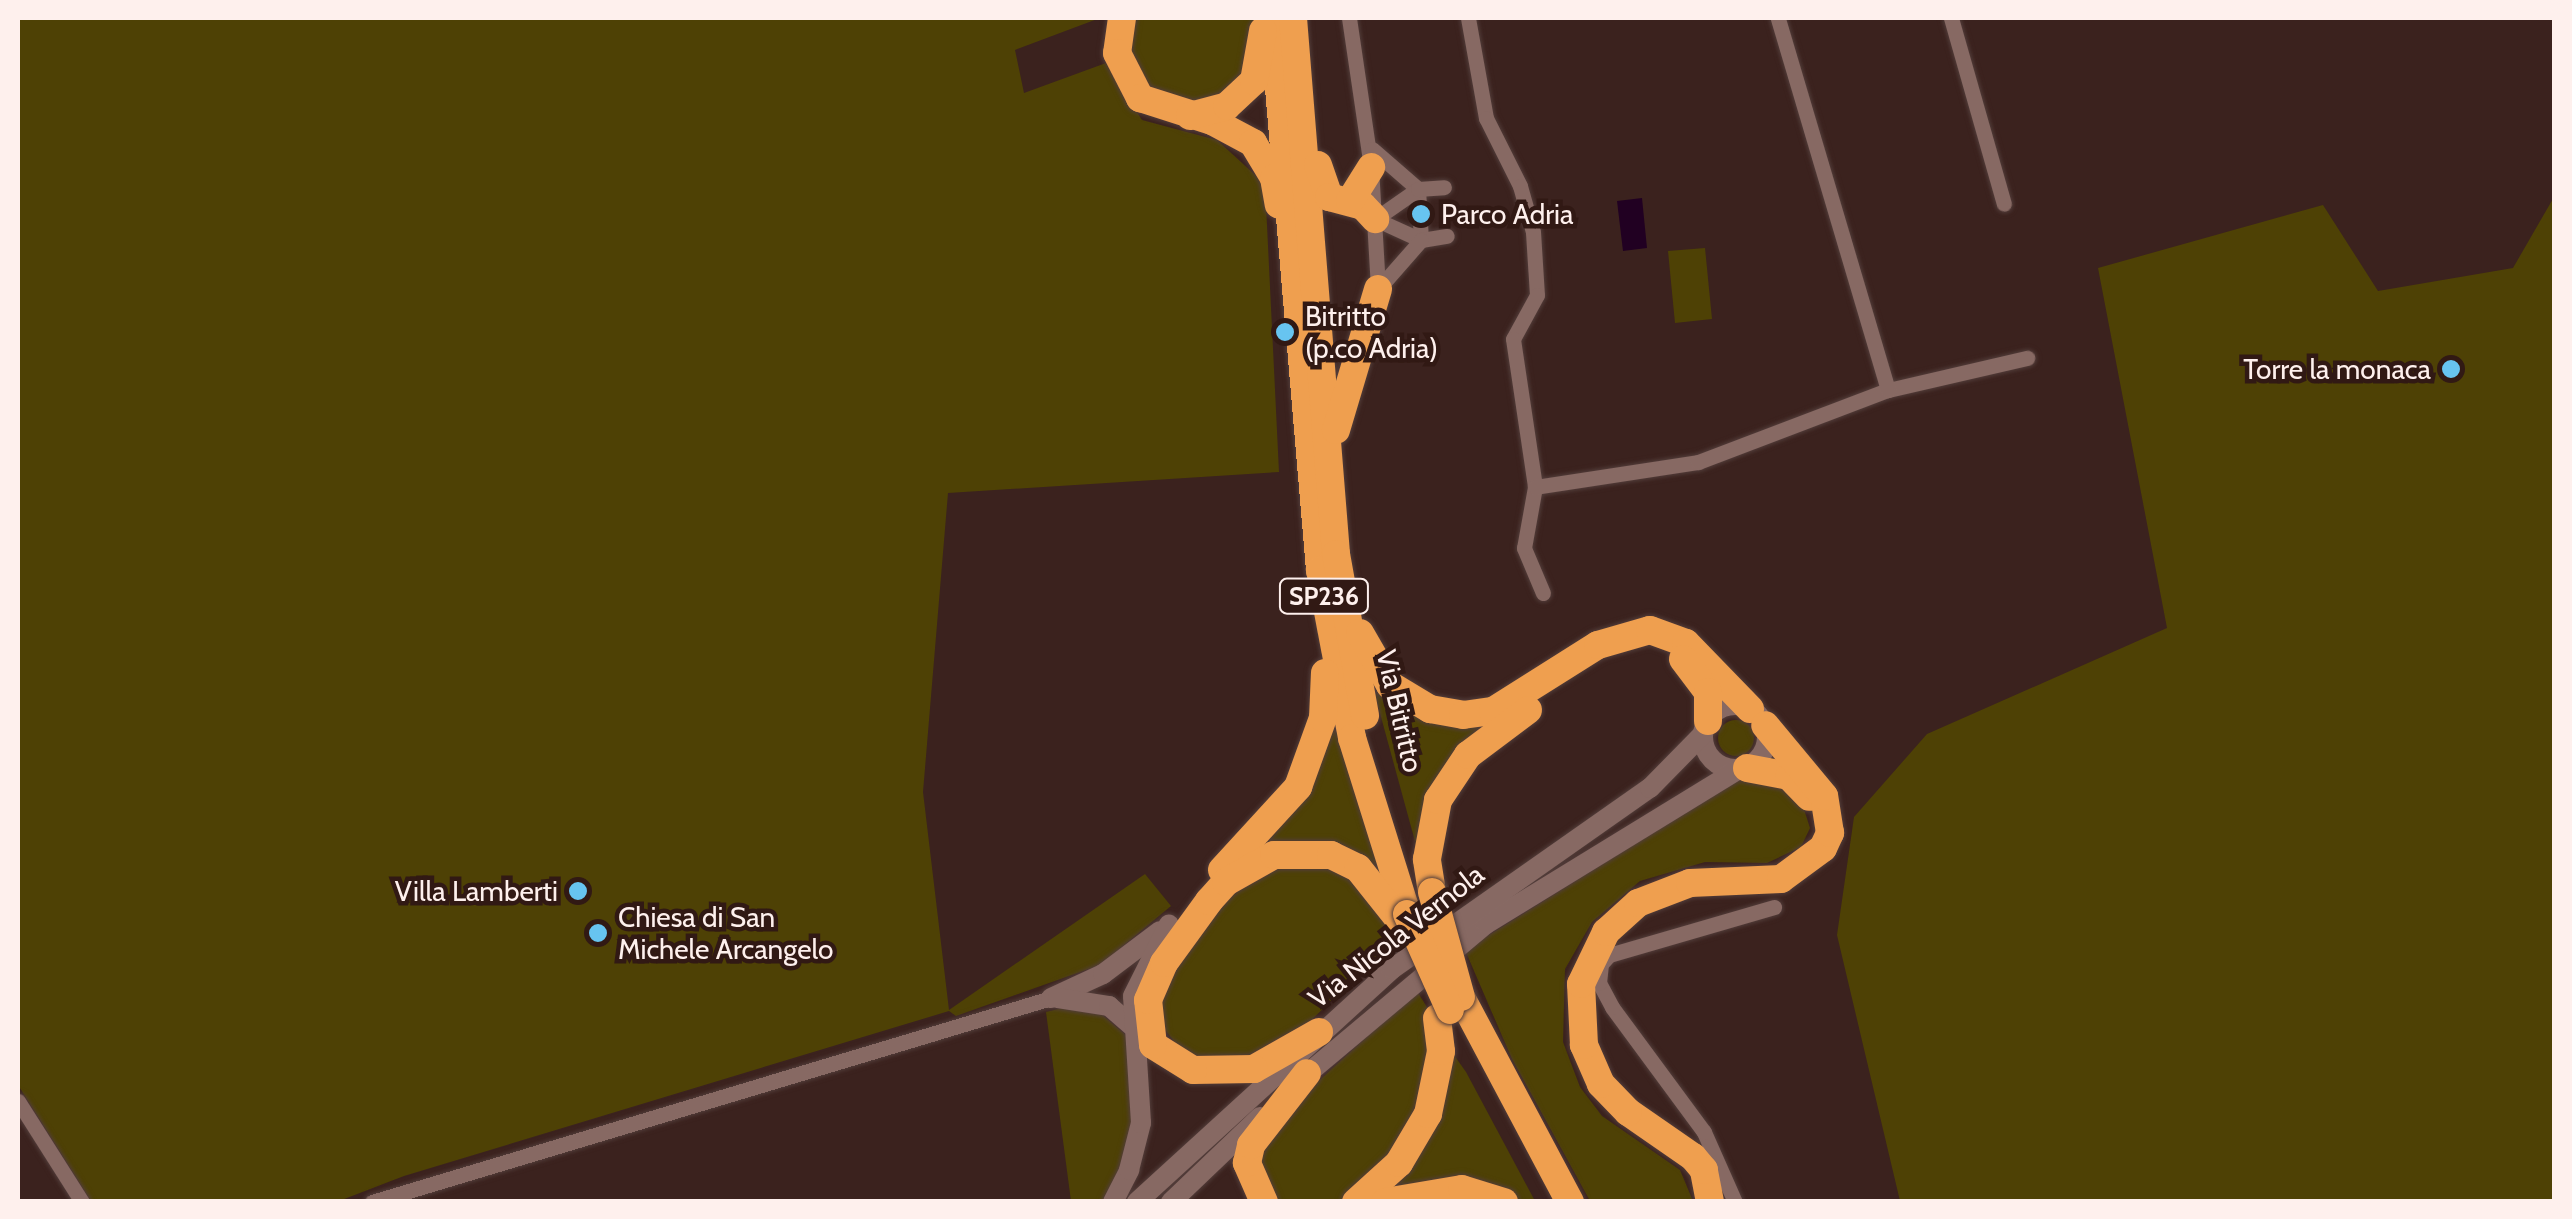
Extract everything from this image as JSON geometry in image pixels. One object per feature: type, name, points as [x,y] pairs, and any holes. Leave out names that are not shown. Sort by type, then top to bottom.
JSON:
[{"type":"highway","points":[[1122,18],[1117,53],[1140,98],[1236,131],[1267,162],[1278,193],[1282,245],[1296,268]]},
{"type":"highway","points":[[1189,116],[1226,106],[1254,81],[1265,46],[1261,18]]},
{"type":"highway","name":"Via Bitritto","points":[[1273,18],[1296,268],[1306,435],[1336,670],[1450,1009],[1486,1052],[1570,1202]]},
{"type":"highway","points":[[1294,18],[1311,83],[1321,182],[1329,197],[1350,201],[1374,220]]},
{"type":"highway","name":"Via Bitritto","points":[[1294,18],[1336,554],[1365,715],[1428,966],[1510,1138],[1548,1202]]},
{"type":"highway","points":[[1350,201],[1369,155]]},
{"type":"highway","points":[[1378,289],[1337,412],[1342,523],[1336,554],[1374,666],[1408,699],[1430,709],[1462,715],[1493,711],[1598,645],[1650,630],[1686,643],[1758,717],[1824,796],[1830,833],[1823,848],[1781,879],[1690,883],[1638,903],[1606,932],[1581,984],[1582,1036],[1600,1084],[1628,1112],[1693,1157],[1704,1170],[1710,1202]]},
{"type":"highway","points":[[1170,924],[1284,807],[1317,744],[1327,682],[1296,467],[1306,435]]},
{"type":"highway","points":[[1318,1032],[1254,1069],[1193,1070],[1154,1045],[1148,1000],[1164,963],[1226,882],[1274,855],[1331,855],[1358,868],[1414,911],[1430,826],[1451,775],[1490,735],[1605,657],[1645,644],[1677,654],[1708,692],[1706,727]]},
{"type":"highway","points":[[1697,1202],[1688,1171],[1617,1121],[1580,1075],[1568,1035],[1568,980],[1591,930],[1629,893],[1681,872],[1766,869],[1803,854],[1817,827],[1804,789],[1770,768],[1742,768]]},
{"type":"highway","points":[[1356,1202],[1398,1163],[1428,1114],[1450,1009]]},
{"type":"highway","points":[[1486,1052],[1582,1202]]},
{"type":"highway","points":[[1264,1202],[1246,1163],[1251,1145],[1307,1073]]},
{"type":"highway","points":[[1385,1202],[1462,1189],[1504,1202]]},
{"type":"main road","points":[[1722,708],[1758,717],[1767,745],[1742,768],[1708,755],[1706,727],[1722,708]]},
{"type":"main road","name":"Via Nicola Vernola","points":[[1137,1202],[1318,1032],[1474,906],[1650,788],[1706,727]]},
{"type":"main road","name":"Via Nicola Vernola","points":[[1171,1202],[1307,1073],[1486,924],[1742,768]]},
{"type":"main road","points":[[1051,998],[1103,974],[1170,924]]},
{"type":"main road","points":[[1113,1202],[1130,1170],[1141,1122],[1142,1065],[1132,1026],[1133,996],[1170,924]]},
{"type":"main road","points":[[1051,998],[1109,1006],[1132,1026]]},
{"type":"street","points":[[1349,18],[1369,155],[1378,289]]},
{"type":"street","points":[[1468,18],[1486,118],[1520,186],[1532,232],[1537,295],[1513,339],[1535,488],[1524,548],[1543,593]]},
{"type":"street","points":[[1778,18],[1888,390]]},
{"type":"street","points":[[1950,18],[2004,204]]},
{"type":"street","points":[[1369,155],[1418,189]]},
{"type":"street","points":[[1374,220],[1418,189],[1444,188]]},
{"type":"street","points":[[1378,289],[1421,240],[1418,189]]},
{"type":"street","points":[[1374,220],[1421,240],[1447,236]]},
{"type":"street","points":[[1535,488],[1698,462],[1888,390],[2027,358]]},
{"type":"street","points":[[1735,1202],[1704,1132],[1612,1007],[1599,983],[1601,964],[1609,955],[1774,907]]},
{"type":"street","points":[[372,1202],[1051,998]]},
{"type":"street","points":[[18,1101],[82,1202]]},
{"type":"shaded area","points":[[18,18],[1100,18],[1015,50],[1024,93],[1106,63],[1142,120],[1217,140],[1265,184],[1279,472],[948,493],[923,792],[949,1010],[1145,874],[1171,906],[1100,965],[956,1016],[949,1011],[404,1176],[339,1201],[91,1201],[18,1085]]},
{"type":"shaded area","points":[[1135,18],[1261,18],[1243,95],[1166,111],[1129,61]]},
{"type":"shaded area","points":[[2554,197],[2554,1201],[1900,1201],[1837,935],[1854,817],[1927,734],[2167,628],[2098,268],[2323,205],[2378,291],[2513,268]]},
{"type":"shaded area","points":[[1642,198],[1647,248],[1623,251],[1617,201]]},
{"type":"shaded area","points":[[1705,248],[1712,319],[1675,323],[1668,251]]},
{"type":"shaded area","points":[[1384,687],[1482,719],[1487,730],[1416,845],[1375,695]]},
{"type":"shaded area","points":[[1335,715],[1382,882],[1256,849]]},
{"type":"shaded area","points":[[1736,720],[1749,725],[1754,738],[1749,751],[1736,756],[1723,751],[1718,738],[1723,725]]},
{"type":"shaded area","points":[[1760,774],[1801,800],[1810,828],[1801,847],[1767,863],[1705,862],[1640,881],[1592,922],[1565,969],[1563,1042],[1580,1087],[1602,1116],[1680,1170],[1693,1201],[1590,1201],[1512,1059],[1465,950],[1734,782]]},
{"type":"shaded area","points":[[1297,855],[1343,872],[1388,916],[1394,930],[1389,944],[1288,1043],[1264,1056],[1191,1063],[1159,1022],[1161,985],[1228,893]]},
{"type":"shaded area","points":[[1417,991],[1439,1027],[1422,1126],[1347,1202],[1275,1201],[1260,1177],[1259,1144],[1277,1119]]},
{"type":"shaded area","points":[[1070,1006],[1093,1007],[1128,1037],[1135,1128],[1106,1201],[1071,1201],[1046,1012]]},
{"type":"shaded area","points":[[1449,1048],[1466,1072],[1535,1201],[1392,1188]]},
{"type":"place","name":"Parco Adria","points":[[1421,214]]},
{"type":"place","name":"Bitritto (p.co Adria)","points":[[1285,332]]},
{"type":"place","name":"Torre la monaca","points":[[2451,369]]},
{"type":"place","name":"Villa Lamberti","points":[[578,891]]},
{"type":"place","name":"Chiesa di San Michele Arcangelo","points":[[598,933]]}]
